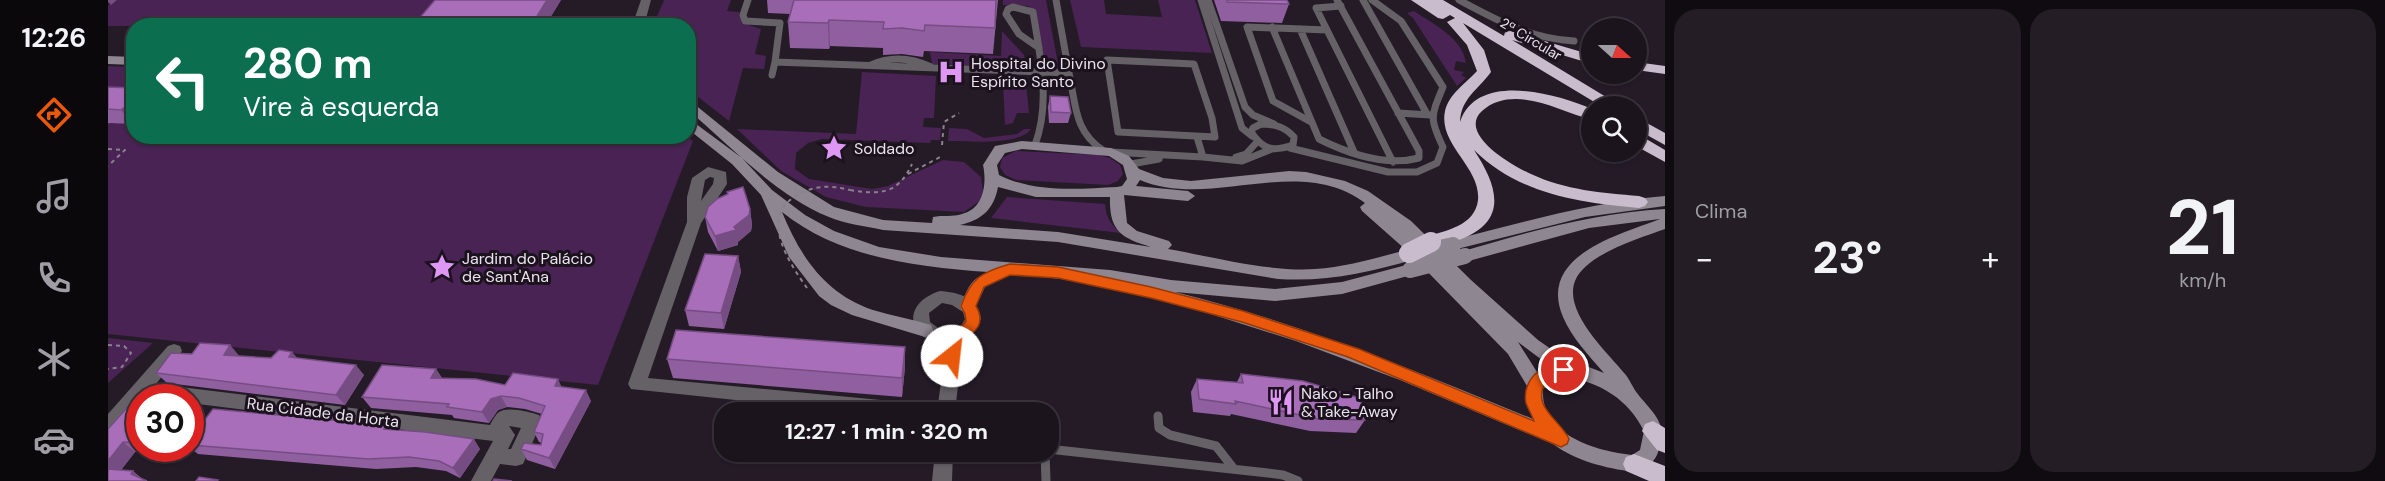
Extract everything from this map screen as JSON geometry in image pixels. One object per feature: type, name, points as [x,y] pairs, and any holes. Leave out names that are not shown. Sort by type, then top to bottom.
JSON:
[{"type":"highway","name":"2ª Circular","points":[[1418,0],[1457,19],[1593,96]]},
{"type":"highway","name":"2ª Circular","points":[[1434,0],[1457,19],[1581,103]]},
{"type":"highway","points":[[1457,19],[1480,21],[1528,42],[1581,57]]},
{"type":"highway","points":[[1408,259],[1431,242],[1468,230],[1481,218],[1487,204],[1487,187],[1481,171],[1453,126],[1453,111],[1460,96],[1484,72],[1482,59],[1473,41],[1457,19]]},
{"type":"highway","points":[[1647,68],[1665,70]]},
{"type":"highway","points":[[1581,111],[1557,101],[1503,96],[1488,99],[1477,106],[1468,119],[1468,126],[1472,137],[1502,166],[1536,185],[1566,194],[1639,202]]},
{"type":"highway","points":[[1647,129],[1665,140]]},
{"type":"highway","points":[[1647,145],[1665,157]]},
{"type":"highway","points":[[1634,464],[1665,477]]},
{"type":"main road","points":[[108,50],[126,51]]},
{"type":"main road","points":[[108,60],[126,61]]},
{"type":"main road","points":[[696,111],[793,190],[831,212],[884,225],[1058,237],[1278,273],[1313,275],[1343,272],[1529,238],[1605,221],[1665,214]]},
{"type":"main road","points":[[696,128],[737,161],[767,193],[800,219],[829,235],[878,252],[940,263],[1110,276],[1171,286],[1275,295],[1342,288],[1408,259]]},
{"type":"main road","points":[[831,212],[949,221],[967,218],[980,212],[990,197],[993,178],[990,165],[1000,149],[1035,145],[1108,152],[1124,157],[1133,168],[1161,183],[1191,186],[1290,176],[1340,184],[1363,194],[1406,225],[1465,284],[1532,345],[1555,361],[1610,384],[1638,404]]},
{"type":"main road","points":[[1133,168],[1134,179],[1120,191],[1117,222],[1134,236],[1218,258],[1225,265]]},
{"type":"main road","points":[[993,178],[1005,185],[1031,191],[1120,191],[1195,196],[1294,186],[1325,190],[1357,201],[1394,229],[1514,349],[1535,384],[1534,404],[1548,427],[1561,439]]},
{"type":"main road","points":[[767,193],[776,217],[802,265],[823,290],[852,308],[930,333]]},
{"type":"main road","points":[[1459,250],[1593,210],[1639,202],[1665,201]]},
{"type":"main road","points":[[1058,272],[1220,310],[1353,353],[1561,439],[1596,457],[1634,464],[1648,455],[1659,437],[1638,404],[1571,316],[1564,300],[1564,288],[1568,275],[1578,264],[1607,245],[1665,223]]},
{"type":"main road","points":[[968,306],[979,284],[1010,269]]},
{"type":"main road","points":[[1535,384],[1541,376],[1551,372],[1580,372]]},
{"type":"street","points":[[640,18],[646,0]]},
{"type":"street","points":[[694,222],[637,384],[821,402]]},
{"type":"street","points":[[930,333],[944,339],[955,338],[970,328],[973,313],[968,306],[951,297],[930,300],[922,306],[919,314],[920,323],[930,333],[944,356],[949,375]]},
{"type":"street","points":[[947,402],[955,338]]},
{"type":"street","points":[[144,384],[174,351]]},
{"type":"street","name":"Rua Cidade da Horta","points":[[204,397],[500,434]]},
{"type":"street","points":[[108,427],[126,405]]},
{"type":"street","points":[[481,481],[495,455],[504,418],[533,421],[516,459],[495,455]]},
{"type":"street","points":[[942,481],[943,462]]},
{"type":"lane","points":[[748,0],[743,15],[745,21],[780,23],[772,75]]},
{"type":"lane","points":[[1056,0],[1081,130],[1092,143],[1108,152],[1242,161],[1272,149],[1290,148],[1388,172],[1418,172],[1429,169],[1437,163],[1443,147],[1429,115],[1363,0]]},
{"type":"lane","points":[[1201,0],[1242,128],[1254,139],[1272,149]]},
{"type":"lane","points":[[1208,0],[1245,107],[1253,115],[1286,129],[1308,147],[1343,160]]},
{"type":"lane","points":[[1372,0],[1401,21],[1443,87],[1429,115]]},
{"type":"lane","points":[[1459,0],[1521,30],[1556,42],[1574,41]]},
{"type":"lane","points":[[1272,27],[1319,139],[1354,152],[1393,162],[1413,160],[1419,155],[1339,3],[1317,7],[1393,162]]},
{"type":"lane","points":[[1035,145],[1044,115],[1039,48],[1034,12],[1008,9],[1006,14],[1010,24],[1020,36],[1039,48]]},
{"type":"lane","points":[[1311,122],[1272,101],[1247,27],[1327,30]]},
{"type":"lane","points":[[1300,29],[1354,152]]},
{"type":"lane","points":[[775,62],[870,66],[886,60],[919,61],[934,69],[1069,73]]},
{"type":"lane","points":[[1107,60],[1194,64],[1212,118],[1215,137],[1197,137],[1118,132],[1107,60]]},
{"type":"lane","points":[[1398,113],[1429,115]]},
{"type":"lane","points":[[1228,159],[1246,153],[1254,139],[1253,128],[1274,124]]},
{"type":"lane","points":[[1197,137],[1203,157]]},
{"type":"lane","points":[[1290,148],[1294,137]]},
{"type":"lane","points":[[1133,168],[1174,156]]},
{"type":"lane","points":[[1158,416],[1159,428],[1170,435],[1216,446],[1234,469]]},
{"type":"lane","points":[[1059,450],[1283,475],[1298,481]]},
{"type":"lane","points":[[1045,462],[1046,481]]},
{"type":"path","points":[[942,145],[944,122],[959,113]]},
{"type":"path","points":[[108,150],[125,150],[108,166]]},
{"type":"path","points":[[908,174],[942,156]]},
{"type":"path","points":[[807,288],[790,262],[780,234],[778,222],[785,203],[805,190],[830,185],[869,194],[883,193],[898,186],[908,174],[912,164]]},
{"type":"path","points":[[108,345],[124,346],[131,353],[122,367],[108,369]]},
{"type":"shaded area","points":[[117,0],[439,0],[425,18],[126,18],[126,26],[108,26],[108,5]]},
{"type":"shaded area","points":[[664,0],[731,0],[727,11],[739,12],[742,23],[761,29],[755,54],[766,56],[764,69],[743,68],[729,121],[696,95],[696,18],[656,18]]},
{"type":"shaded area","points":[[1003,0],[1046,0],[1059,69],[1039,68],[1029,6],[1003,5]]},
{"type":"shaded area","points":[[1070,0],[1104,0],[1106,14],[1162,17],[1158,0],[1195,0],[1212,53],[1081,47]]},
{"type":"shaded area","points":[[1414,11],[1446,32],[1464,54],[1466,63],[1456,61],[1454,70],[1464,72],[1461,75],[1466,78],[1457,86],[1413,18],[1407,13]]},
{"type":"shaded area","points":[[1002,31],[1024,55],[1027,68],[932,64],[930,52],[1001,56]]},
{"type":"shaded area","points":[[108,66],[126,67],[126,144],[692,144],[598,385],[108,334]]},
{"type":"shaded area","points":[[862,72],[936,76],[934,118],[924,118],[923,127],[941,128],[940,140],[931,140],[930,143],[822,139],[808,143],[796,153],[795,169],[809,179],[872,189],[888,186],[943,160],[964,162],[981,177],[984,198],[964,212],[866,207],[826,197],[781,171],[737,129],[856,134]]},
{"type":"shaded area","points":[[1003,82],[1026,83],[1029,113],[1017,113],[1013,123],[1005,125]]},
{"type":"shaded area","points":[[949,128],[967,129],[984,138],[1017,134],[1024,129],[1031,129],[1016,138],[980,142],[948,141]]},
{"type":"shaded area","points":[[1016,151],[1098,155],[1110,158],[1120,165],[1123,174],[1118,181],[1108,185],[1016,180],[1005,175],[1000,167],[1002,158]]},
{"type":"shaded area","points":[[1007,197],[1105,204],[1110,220],[1121,233],[991,218]]},
{"type":"shaded area","points":[[108,338],[153,343],[108,383]]},
{"type":"building","points":[[435,0],[547,0],[536,18],[420,18]]},
{"type":"building","points":[[794,0],[996,0],[995,28],[925,25],[924,31],[902,28],[883,29],[884,22],[829,20],[828,23],[788,22]]},
{"type":"building","points":[[1227,0],[1287,0],[1289,4],[1227,2]]},
{"type":"building","points":[[108,87],[126,88],[126,106],[121,110],[108,109]]},
{"type":"building","points":[[1050,96],[1068,97],[1071,113],[1051,112]]},
{"type":"building","points":[[743,187],[750,209],[749,215],[734,227],[736,230],[715,236],[705,217],[708,207],[717,199],[728,194],[727,192]]},
{"type":"building","points":[[705,254],[738,256],[721,313],[685,310]]},
{"type":"building","points":[[676,330],[905,347],[902,378],[667,359]]},
{"type":"building","points":[[200,343],[230,345],[224,355],[271,358],[279,350],[292,352],[289,357],[356,365],[336,395],[156,373],[171,353],[192,354]]},
{"type":"building","points":[[382,365],[436,369],[431,378],[476,379],[505,385],[513,373],[558,379],[555,386],[586,390],[549,458],[521,449],[524,443],[541,445],[543,434],[534,432],[545,406],[519,398],[501,396],[491,399],[482,412],[447,407],[449,404],[362,397]]},
{"type":"building","points":[[1241,374],[1303,381],[1360,398],[1365,420],[1318,419],[1235,401],[1236,404],[1199,399],[1197,379],[1243,383]]},
{"type":"building","points":[[126,409],[126,442],[123,442],[108,461],[108,429]]},
{"type":"building","points":[[213,409],[386,425],[384,429],[474,439],[453,468],[439,461],[409,457],[368,459],[204,446],[204,421]]},
{"type":"building","points":[[108,469],[133,471],[131,474],[147,481],[108,481]]},
{"type":"building","points":[[199,477],[218,480],[196,481]]},
{"type":"place","name":"Hospital do Divino Espírito Santo","points":[[951,72]]},
{"type":"place","name":"Soldado","points":[[834,148]]},
{"type":"place","name":"Jardim do Palácio de Sant'Ana","points":[[442,267]]},
{"type":"place","name":"Nako - Talho & Take-Away","points":[[1281,402]]},
{"type":"route","points":[[952,356],[955,338],[964,334],[973,321],[973,313],[968,306],[973,293],[979,284],[988,278],[1010,269],[1058,272],[1151,292],[1243,317],[1353,353],[1561,439],[1541,417],[1534,404],[1534,394],[1535,384],[1541,376],[1564,370]]}]
